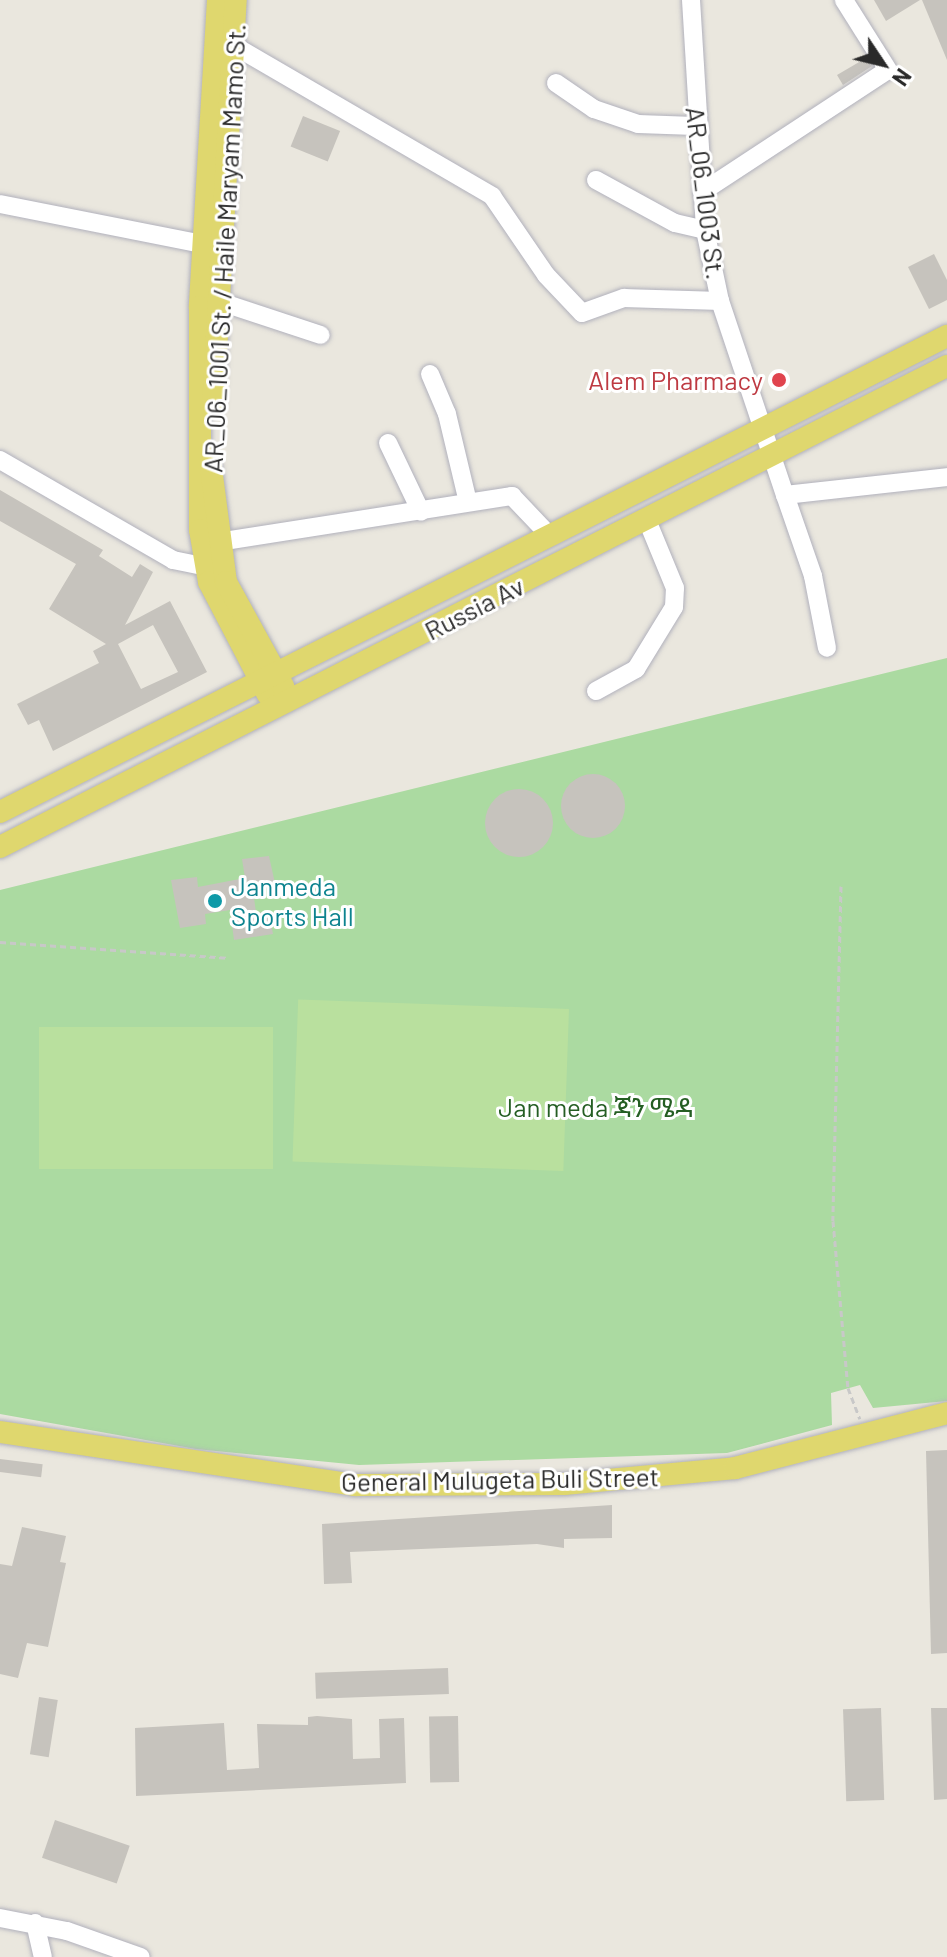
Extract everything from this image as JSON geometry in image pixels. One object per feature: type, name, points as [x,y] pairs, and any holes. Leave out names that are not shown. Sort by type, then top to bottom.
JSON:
[{"type":"main road","points":[[215,569],[198,497],[212,246],[218,0]]},
{"type":"main road","name":"AR_06_1001 St. / Haile Maryam Mamo St.","points":[[236,0],[212,246],[218,301],[207,355],[211,469],[218,542],[215,569],[282,706]]},
{"type":"main road","name":"Russia Av","points":[[0,812],[947,336]]},
{"type":"main road","name":"Russia Av","points":[[0,847],[947,366]]},
{"type":"main road","name":"General Mulugeta Buli Street","points":[[0,1432],[355,1485],[653,1480],[796,1455],[865,1432],[947,1413]]},
{"type":"street","name":"AR_06_1003 St.","points":[[691,0],[695,126],[705,230],[720,301],[813,576],[827,648]]},
{"type":"street","points":[[702,192],[888,70],[884,55],[844,0]]},
{"type":"street","points":[[233,45],[492,196],[546,275],[582,313],[624,298],[720,301]]},
{"type":"street","points":[[556,83],[594,109],[638,124],[695,126]]},
{"type":"street","points":[[596,180],[675,223],[705,230]]},
{"type":"street","points":[[0,204],[212,246]]},
{"type":"street","points":[[218,301],[321,335]]},
{"type":"street","points":[[430,374],[447,414],[468,502]]},
{"type":"street","points":[[388,443],[421,512]]},
{"type":"street","points":[[0,460],[173,560],[215,569]]},
{"type":"street","points":[[785,495],[947,477]]},
{"type":"street","points":[[218,542],[517,497],[550,536]]},
{"type":"street","points":[[596,691],[636,669],[674,607],[675,588],[647,520]]},
{"type":"street","points":[[0,1918],[35,1923],[141,1957]]},
{"type":"street","points":[[35,1923],[43,1957]]},
{"type":"path","points":[[841,886],[833,1221],[848,1388],[865,1432]]},
{"type":"path","points":[[0,942],[226,958]]},
{"type":"green space","name":"Jan meda ጃን ሜዳ","points":[[947,658],[947,1401],[873,1408],[860,1385],[831,1393],[832,1425],[727,1453],[359,1465],[196,1449],[0,1414],[0,890]]},
{"type":"green space","points":[[298,1000],[569,1009],[563,1171],[293,1161]]},
{"type":"green space","points":[[39,1027],[273,1027],[273,1169],[39,1169]]},
{"type":"building","points":[[874,0],[920,0],[886,21]]},
{"type":"building","points":[[922,0],[947,0],[947,60]]},
{"type":"building","points":[[866,58],[872,66],[843,85],[837,75]]},
{"type":"building","points":[[303,116],[340,131],[328,162],[291,147]]},
{"type":"building","points":[[934,254],[947,280],[947,300],[929,309],[908,267]]},
{"type":"building","points":[[0,490],[103,550],[99,556],[132,577],[140,564],[153,572],[125,625],[170,601],[207,672],[53,751],[39,720],[28,725],[17,704],[99,663],[93,651],[106,644],[49,609],[76,564],[0,521]],"holes":[[[153,625],[178,672],[141,689],[118,644]]]},
{"type":"building","points":[[587,774],[599,774],[616,783],[623,794],[623,818],[616,829],[599,838],[587,838],[575,833],[566,824],[561,812],[561,800],[566,788],[575,779]]},
{"type":"building","points":[[519,789],[543,799],[553,823],[543,847],[519,857],[495,847],[485,823],[495,799]]},
{"type":"building","name":"Janmeda Sports Hall","points":[[269,856],[276,888],[253,891],[256,912],[269,913],[273,934],[234,940],[230,910],[205,914],[206,924],[180,928],[171,880],[197,877],[198,887],[245,878],[242,859]]},
{"type":"building","points":[[947,1450],[947,1653],[931,1654],[926,1451]]},
{"type":"building","points":[[0,1459],[43,1464],[41,1477],[0,1472]]},
{"type":"building","points":[[612,1505],[612,1538],[564,1539],[564,1548],[537,1544],[350,1552],[352,1583],[324,1584],[322,1524]]},
{"type":"building","points":[[22,1527],[66,1536],[60,1562],[66,1563],[48,1647],[27,1643],[18,1678],[0,1674],[0,1564],[12,1566]]},
{"type":"building","points":[[448,1668],[449,1694],[316,1699],[315,1673]]},
{"type":"building","points":[[39,1697],[58,1700],[49,1757],[30,1754]]},
{"type":"building","points":[[881,1708],[884,1800],[846,1801],[843,1709]]},
{"type":"building","points":[[931,1708],[947,1708],[947,1799],[934,1800]]},
{"type":"building","points":[[458,1716],[459,1782],[430,1782],[429,1717]]},
{"type":"building","points":[[308,1717],[352,1719],[353,1759],[380,1758],[379,1719],[404,1718],[406,1783],[136,1796],[135,1728],[224,1723],[227,1770],[259,1768],[257,1724],[308,1725]]},
{"type":"building","points":[[55,1820],[130,1846],[117,1884],[42,1858]]},
{"type":"place","name":"Alem Pharmacy","points":[[779,380]]},
{"type":"place","name":"Janmeda Sports Hall","points":[[215,901]]}]
